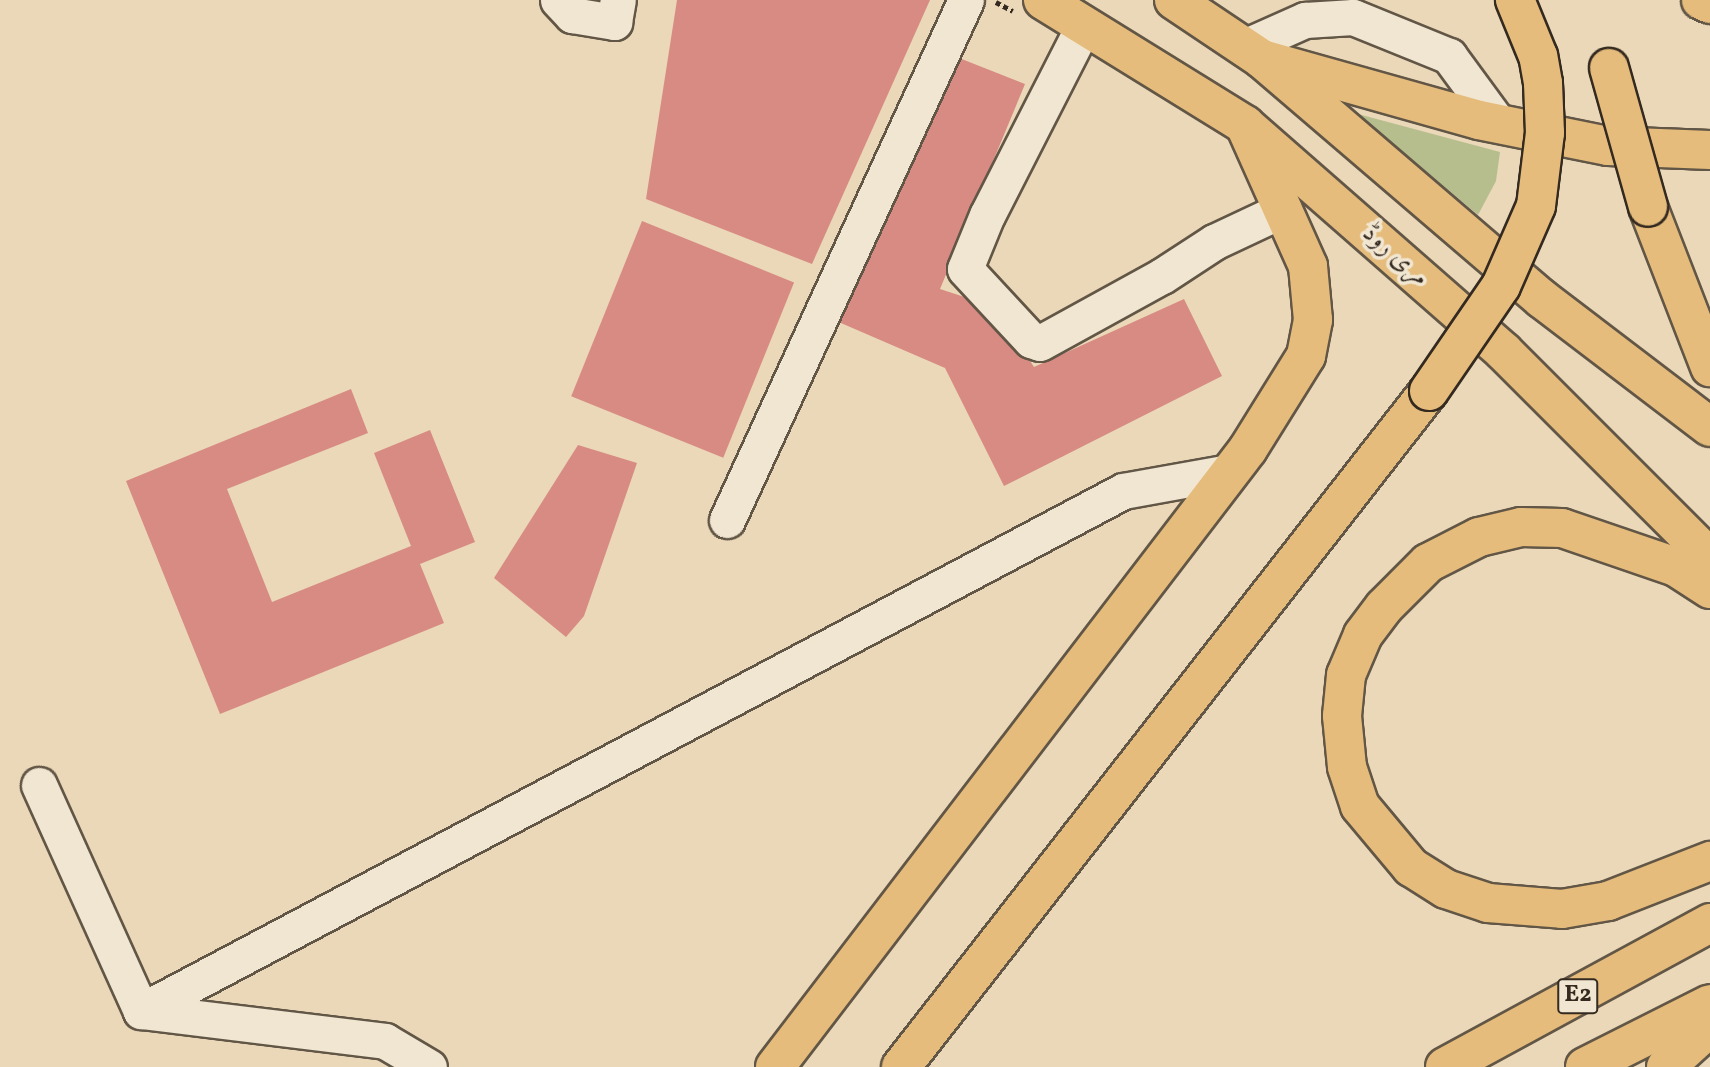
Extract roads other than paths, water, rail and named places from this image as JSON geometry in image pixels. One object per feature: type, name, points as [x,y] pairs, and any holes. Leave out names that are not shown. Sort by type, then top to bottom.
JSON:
[{"type":"main road","points":[[1174,0],[1253,53],[1542,299],[1710,427]]},
{"type":"main road","points":[[901,1067],[1429,391],[1501,286],[1522,246],[1538,195],[1545,133],[1544,83],[1538,56],[1515,0]]},
{"type":"main road","points":[[1701,0],[1710,4]]},
{"type":"main road","name":"مری روڈ","points":[[1031,7],[1084,25],[1245,124],[1503,351],[1710,558]]},
{"type":"main road","points":[[1253,53],[1499,124],[1608,146],[1710,150]]},
{"type":"main road","points":[[1609,68],[1648,207],[1710,367]]},
{"type":"main road","points":[[775,1067],[1229,472],[1306,356],[1313,320],[1308,266],[1245,124]]},
{"type":"main road","points":[[1710,589],[1676,567],[1562,528],[1521,527],[1479,537],[1428,563],[1384,607],[1363,635],[1346,675],[1342,716],[1347,766],[1360,806],[1411,867],[1446,889],[1488,903],[1562,909],[1608,901],[1710,861]]},
{"type":"main road","name":"E2","points":[[1445,1067],[1710,923]]},
{"type":"main road","name":"E2","points":[[1585,1067],[1710,1004]]},
{"type":"main road","points":[[1666,1067],[1710,1027]]},
{"type":"street","points":[[558,0],[572,15],[614,22],[618,0]]},
{"type":"street","points":[[727,520],[966,0]]},
{"type":"street","points":[[1253,53],[1306,20],[1353,17],[1449,56],[1471,80],[1499,124]]},
{"type":"street","points":[[1084,25],[965,269],[1031,340],[1040,344],[1162,276],[1214,242],[1284,209]]},
{"type":"street","points":[[141,1011],[1124,491],[1229,472]]},
{"type":"street","points":[[39,785],[141,1011]]},
{"type":"street","points":[[141,1011],[385,1041],[429,1067]]}]
